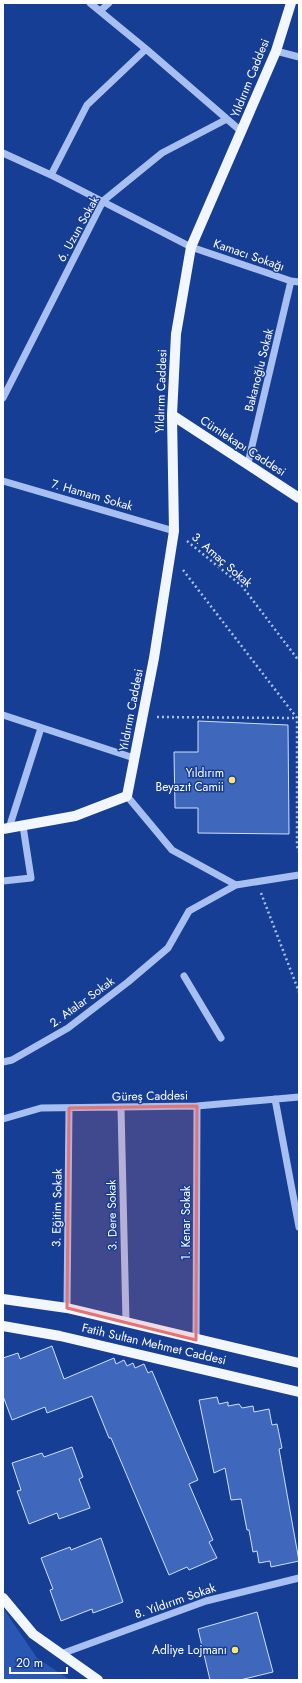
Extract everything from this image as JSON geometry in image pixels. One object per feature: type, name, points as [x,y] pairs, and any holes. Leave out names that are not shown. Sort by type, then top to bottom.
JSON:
[{"type":"main road","name":"Yıldırım Caddesi","points":[[127,796],[154,658],[174,531],[172,415],[176,334],[191,246],[276,52],[291,3]]},
{"type":"main road","name":"Cümlekapı Caddesi","points":[[172,415],[248,463],[299,498]]},
{"type":"main road","points":[[6,829],[75,816],[127,796]]},
{"type":"main road","name":"Fatih Sultan Mehmet Caddesi","points":[[3,1299],[67,1308],[126,1321],[196,1340],[299,1363]]},
{"type":"main road","name":"Fatih Sultan Mehmet Caddesi","points":[[3,1326],[60,1336],[299,1392]]},
{"type":"main road","points":[[3,1598],[33,1634],[98,1680]]},
{"type":"street","points":[[90,3],[242,132]]},
{"type":"street","points":[[100,11],[109,3]]},
{"type":"street","points":[[51,175],[87,105],[146,49]]},
{"type":"street","points":[[276,52],[299,57]]},
{"type":"street","name":"6. Uzun Sokak","points":[[3,398],[103,201],[162,153],[227,120]]},
{"type":"street","name":"Kamacı Sokağı","points":[[3,153],[51,175],[191,246],[295,281]]},
{"type":"street","name":"Bakanoğlu Sokak","points":[[248,463],[295,281]]},
{"type":"street","name":"7. Hamam Sokak","points":[[3,481],[174,531]]},
{"type":"street","points":[[3,715],[134,758]]},
{"type":"street","points":[[6,829],[41,728]]},
{"type":"street","points":[[127,796],[172,850],[236,885]]},
{"type":"street","points":[[3,882],[31,878],[23,826]]},
{"type":"street","name":"2. Atalar Sokak","points":[[3,1062],[12,1060],[74,1024],[128,982],[168,948],[189,911],[236,885],[299,875]]},
{"type":"street","points":[[184,976],[221,1038]]},
{"type":"street","name":"Güreş Caddesi","points":[[3,1119],[42,1108],[197,1106],[299,1097]]},
{"type":"street","points":[[275,1099],[299,1227]]},
{"type":"street","name":"1. Kenar Sokak","points":[[196,1340],[197,1106]]},
{"type":"street","name":"3. Eğitim Sokak","points":[[67,1308],[70,1108]]},
{"type":"street","name":"3. Dere Sokak","points":[[121,1108],[126,1321]]},
{"type":"street","name":"8. Yıldırım Sokak","points":[[61,1654],[206,1601],[299,1578]]},
{"type":"path","name":"3. Amaç Sokak","points":[[174,531],[242,586],[299,661]]},
{"type":"path","points":[[170,554],[297,718],[297,846],[299,852]]},
{"type":"path","points":[[173,718],[297,718]]},
{"type":"path","points":[[257,881],[299,992]]},
{"type":"highlighted area","points":[[197,1106],[196,1340],[67,1308],[69,1108]]},
{"type":"shaded area","points":[[3,1608],[37,1658],[70,1680],[3,1680]]},
{"type":"building","name":"Yıldırım Beyazıt Camii","points":[[198,721],[288,725],[289,834],[198,833],[198,808],[175,808],[174,752],[198,752]]},
{"type":"building","points":[[52,1346],[64,1379],[114,1358],[116,1364],[124,1360],[127,1366],[133,1363],[135,1368],[144,1364],[148,1373],[152,1371],[198,1480],[189,1484],[213,1540],[209,1542],[217,1558],[189,1570],[187,1567],[169,1575],[92,1396],[47,1413],[45,1407],[12,1420],[3,1396],[3,1358],[18,1353],[20,1359]]},
{"type":"building","points":[[217,1397],[219,1404],[228,1402],[228,1406],[239,1404],[242,1408],[253,1406],[254,1412],[269,1409],[272,1425],[277,1424],[282,1448],[279,1449],[299,1561],[271,1567],[270,1561],[259,1563],[257,1551],[253,1552],[241,1499],[231,1500],[225,1468],[214,1473],[199,1400]]},
{"type":"building","points":[[72,1447],[83,1477],[79,1479],[90,1508],[59,1519],[57,1513],[29,1524],[17,1491],[21,1490],[12,1463],[42,1453],[44,1457]]},
{"type":"building","points":[[101,1538],[123,1602],[93,1613],[92,1609],[61,1621],[50,1590],[53,1589],[41,1558],[70,1547],[71,1550]]},
{"type":"building","name":"Adliye Lojmanı","points":[[257,1612],[273,1672],[240,1680],[210,1680],[198,1629]]},
{"type":"place","name":"Yıldırım Beyazıt Camii","points":[[232,780]]},
{"type":"place","name":"Adliye Lojmanı","points":[[235,1650]]}]
